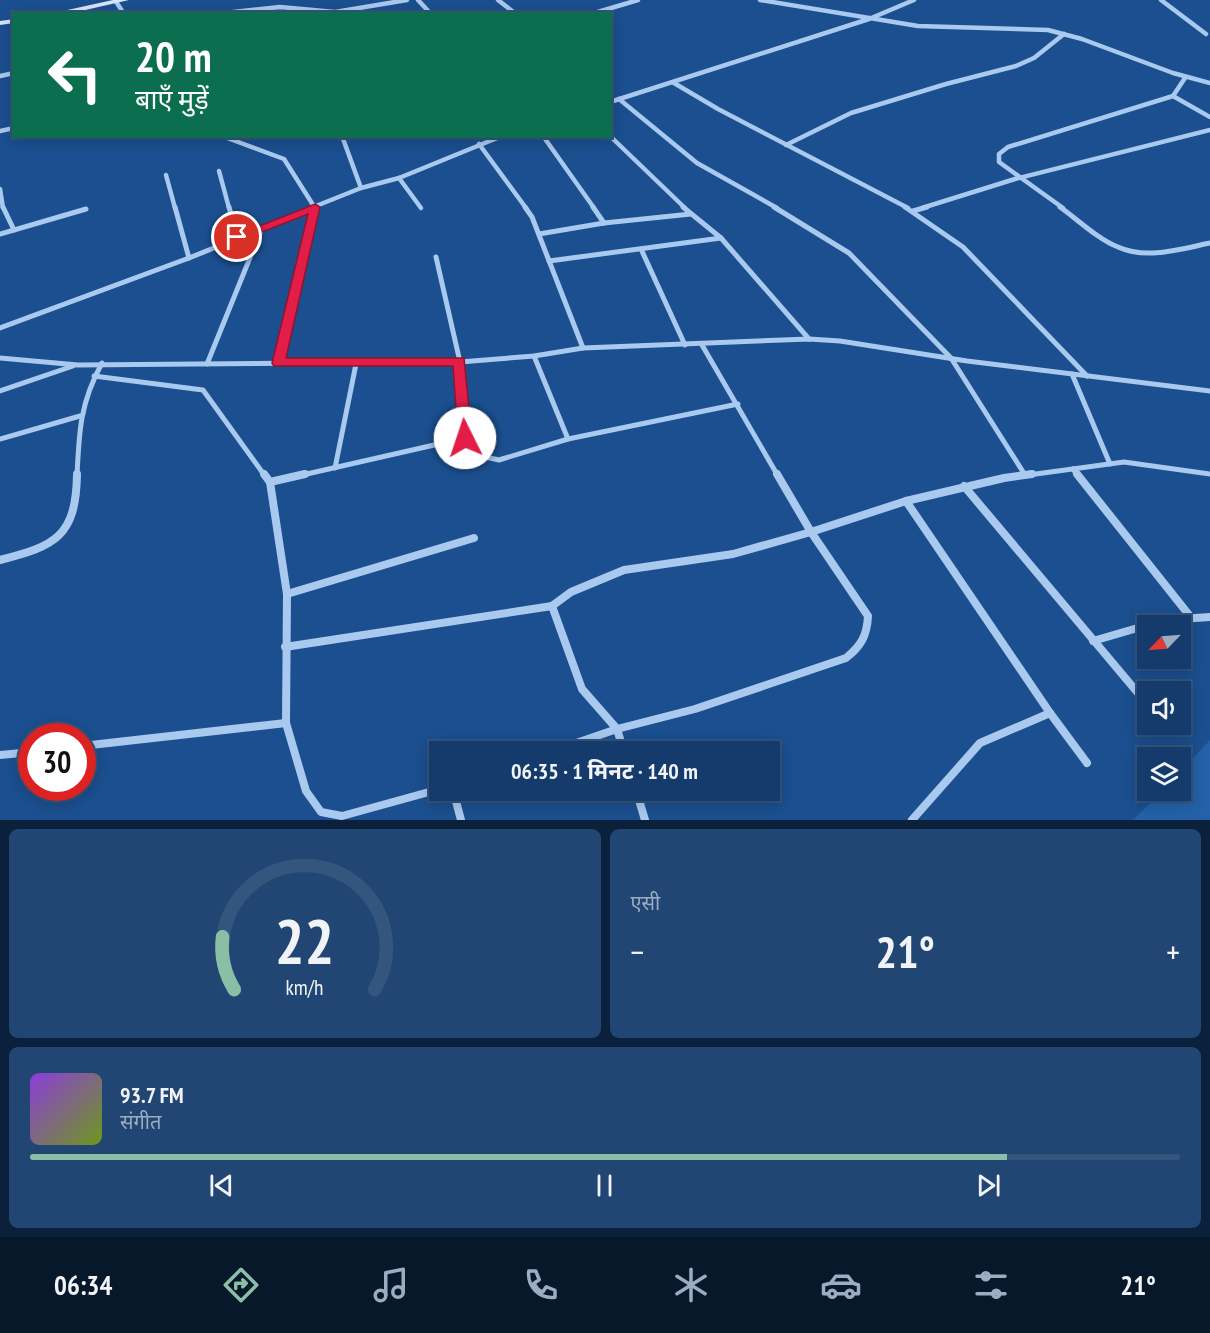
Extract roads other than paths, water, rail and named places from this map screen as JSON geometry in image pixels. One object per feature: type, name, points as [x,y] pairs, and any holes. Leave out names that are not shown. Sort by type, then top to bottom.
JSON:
[{"type":"street","points":[[62,12],[119,0]]},
{"type":"street","points":[[300,0],[303,8]]},
{"type":"street","points":[[341,12],[407,0]]},
{"type":"street","points":[[418,0],[429,12]]},
{"type":"street","points":[[498,0],[513,12]]},
{"type":"street","points":[[598,12],[638,0]]},
{"type":"street","points":[[760,0],[869,19],[940,28],[1006,26],[1064,34],[1185,78],[1210,83]]},
{"type":"street","points":[[612,101],[869,19],[914,0]]},
{"type":"street","points":[[1161,0],[1209,35]]},
{"type":"street","points":[[231,12],[303,8],[329,12]]},
{"type":"street","points":[[786,145],[851,113],[946,84],[1016,66],[1035,58],[1064,34]]},
{"type":"street","points":[[1185,78],[1173,96],[1008,147],[999,154],[999,162],[1116,247],[1132,253],[1154,253],[1210,243]]},
{"type":"street","points":[[674,83],[913,211],[963,247],[1087,376]]},
{"type":"street","points":[[1173,96],[1210,117]]},
{"type":"street","points":[[619,99],[698,163],[807,225],[849,253],[951,358],[1025,475]]},
{"type":"street","points":[[913,211],[1020,178],[1210,130]]},
{"type":"street","points":[[227,138],[284,159],[315,207],[279,363]]},
{"type":"street","points":[[343,138],[361,188]]},
{"type":"street","points":[[0,328],[189,258],[361,188],[399,178],[496,138]]},
{"type":"street","points":[[544,138],[604,223]]},
{"type":"street","points":[[612,138],[691,214],[721,238],[809,339]]},
{"type":"street","points":[[479,144],[532,217],[583,348]]},
{"type":"street","points":[[219,171],[237,237]]},
{"type":"street","points":[[166,175],[189,258]]},
{"type":"street","points":[[399,178],[422,208]]},
{"type":"street","points":[[0,189],[2,208],[14,230]]},
{"type":"street","points":[[0,234],[86,209]]},
{"type":"street","points":[[539,234],[604,223],[691,214]]},
{"type":"street","points":[[207,364],[262,228]]},
{"type":"street","points":[[549,261],[721,238]]},
{"type":"street","points":[[641,249],[685,345]]},
{"type":"street","points":[[436,257],[460,362],[465,438],[476,455],[499,460],[568,440],[738,404]]},
{"type":"street","points":[[0,358],[78,365],[102,363],[460,362],[534,356],[583,348],[809,339],[840,341],[951,358],[1210,391]]},
{"type":"street","points":[[582,741],[616,729],[695,709],[846,658],[862,646],[867,631],[868,616],[811,532],[702,345]]},
{"type":"street","points":[[534,356],[568,440]]},
{"type":"street","points":[[0,561],[44,547],[64,528],[75,510],[80,416],[94,376],[102,363]]},
{"type":"street","points":[[335,468],[356,364]]},
{"type":"street","points":[[0,391],[78,365]]},
{"type":"street","points":[[1072,374],[1110,464]]},
{"type":"street","points":[[94,376],[202,390],[270,482],[287,594],[286,723],[306,791],[321,812],[342,816],[429,792]]},
{"type":"street","points":[[0,440],[80,416]]},
{"type":"street","points":[[270,482],[465,438]]},
{"type":"street","points":[[285,647],[552,606],[571,592],[624,570],[733,554],[811,532],[906,501],[964,486],[1025,475],[1124,462],[1210,474]]},
{"type":"street","points":[[1073,469],[1189,615]]},
{"type":"street","points":[[964,486],[1137,692]]},
{"type":"street","points":[[906,501],[1050,713],[1087,763]]},
{"type":"street","points":[[287,594],[474,538]]},
{"type":"street","points":[[552,606],[582,689],[616,729],[620,741]]},
{"type":"street","points":[[1191,615],[1210,617]]},
{"type":"street","points":[[1094,640],[1137,627]]},
{"type":"street","points":[[912,820],[980,743],[1050,713]]},
{"type":"street","points":[[96,744],[286,723]]},
{"type":"street","points":[[0,755],[18,753]]},
{"type":"street","points":[[456,801],[461,820]]},
{"type":"street","points":[[639,801],[645,820]]}]
